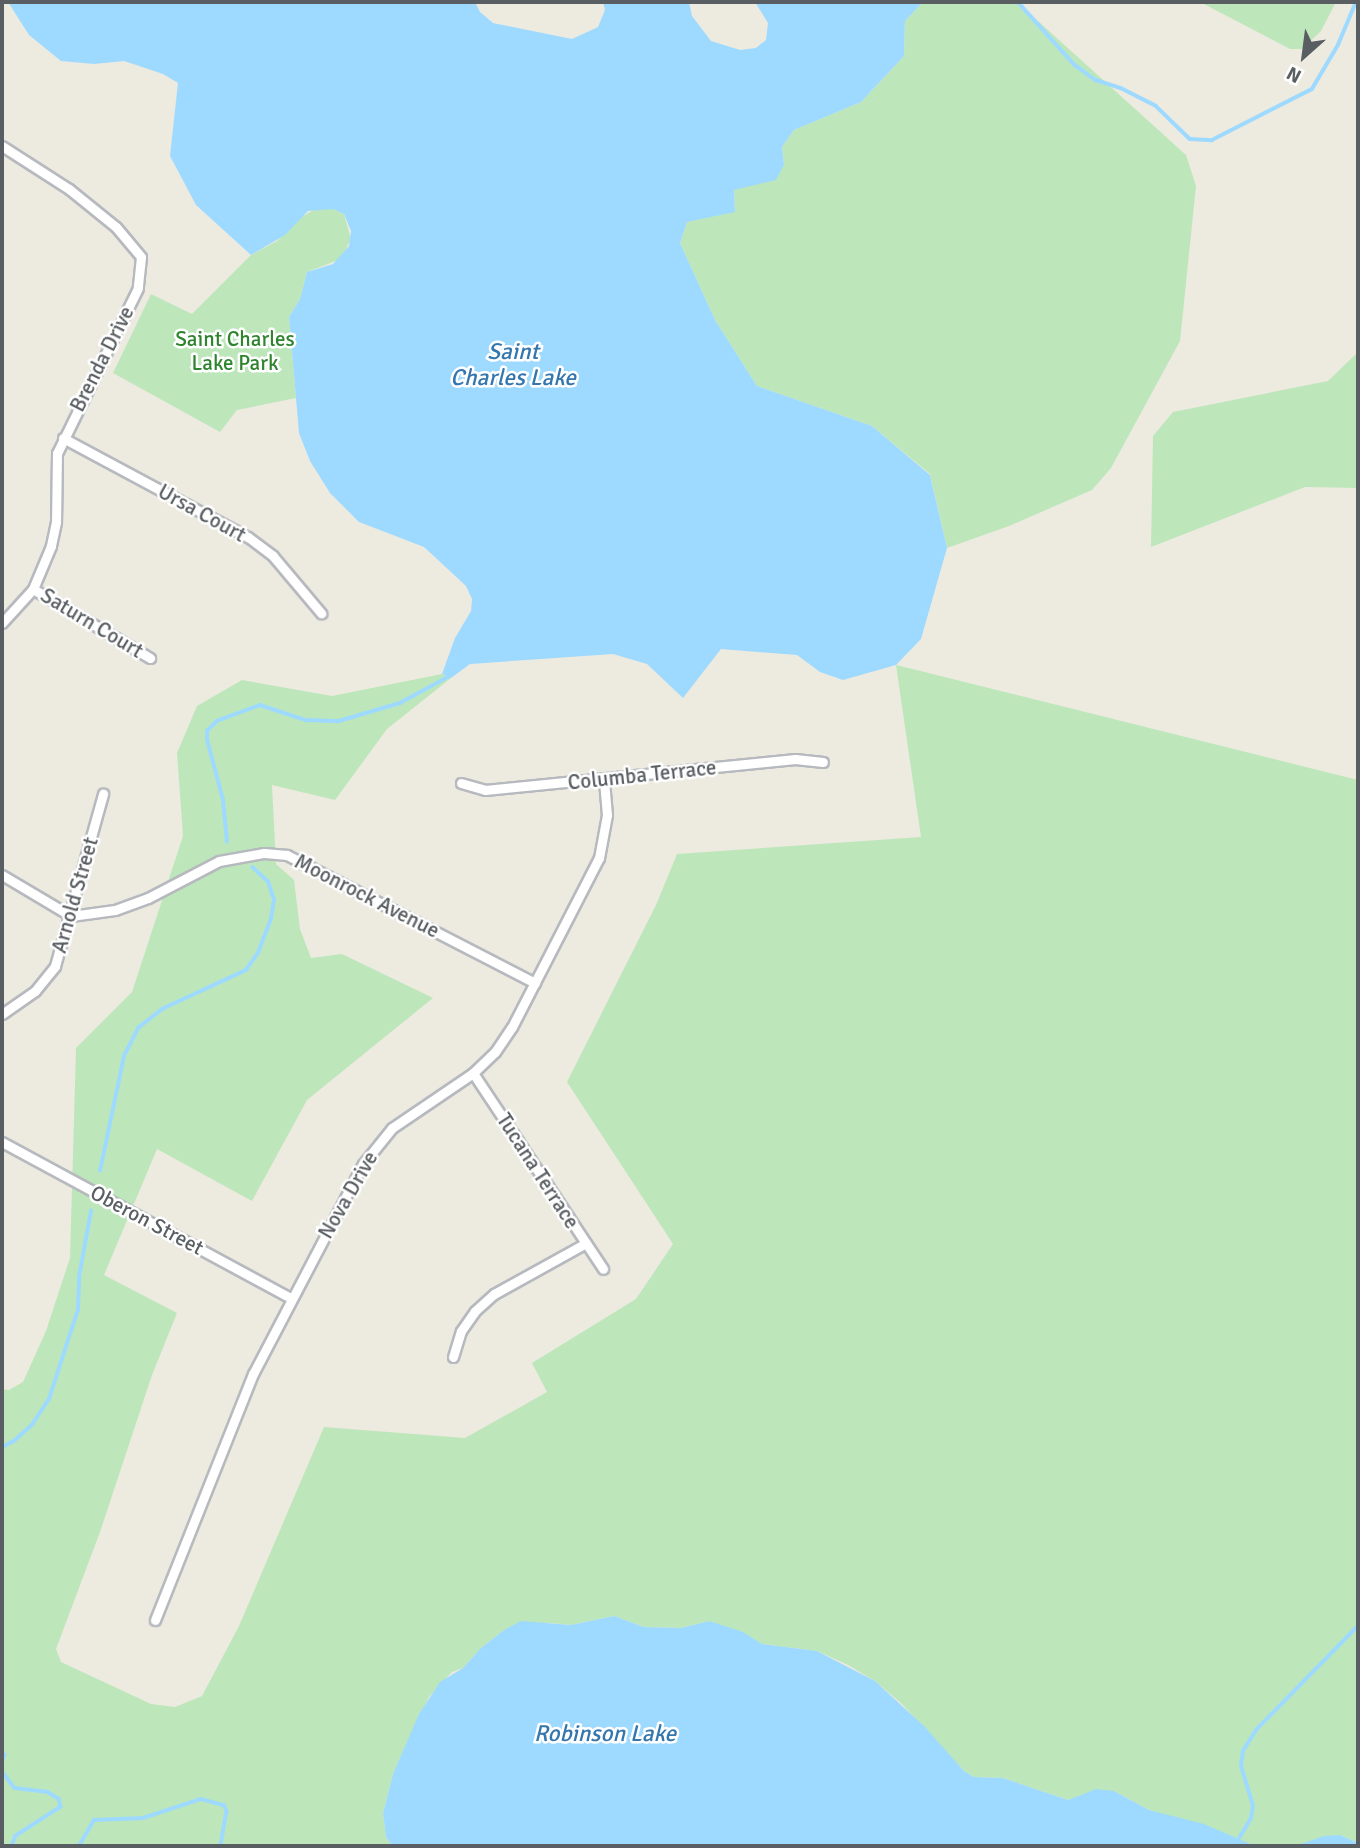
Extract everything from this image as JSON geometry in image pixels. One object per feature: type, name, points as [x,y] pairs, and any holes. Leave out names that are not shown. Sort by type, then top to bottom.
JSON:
[{"type":"street","name":"Brenda Drive","points":[[2,146],[69,189],[116,227],[141,257],[138,288],[57,453],[55,522],[51,546],[33,589],[2,622]]},
{"type":"street","name":"Ursa Court","points":[[63,438],[248,537],[273,556],[321,613]]},
{"type":"street","name":"Saturn Court","points":[[33,589],[150,658]]},
{"type":"street","name":"Columba Terrace","points":[[461,783],[485,790],[795,759],[823,762]]},
{"type":"street","name":"Nova Drive","points":[[155,1620],[253,1374],[350,1186],[376,1144],[402,1120],[474,1073],[503,1042],[535,983],[604,845],[607,815],[604,779]]},
{"type":"street","name":"Arnold Street","points":[[2,1014],[35,991],[55,966],[103,794]]},
{"type":"street","name":"Moonrock Avenue","points":[[71,916],[116,910],[148,898],[219,861],[264,853],[287,855],[535,983]]},
{"type":"street","points":[[2,876],[71,916]]},
{"type":"street","name":"Tucana Terrace","points":[[474,1073],[603,1269]]},
{"type":"street","name":"Oberon Street","points":[[2,1142],[291,1298]]},
{"type":"street","points":[[453,1357],[461,1331],[475,1311],[494,1294],[586,1243]]},
{"type":"green space","points":[[923,2],[1017,2],[1186,155],[1196,186],[1180,341],[1111,468],[1092,490],[1009,526],[947,548],[930,474],[872,426],[757,386],[715,320],[680,243],[687,222],[735,211],[734,190],[784,165],[782,147],[794,130],[861,102],[904,56],[905,21]]},
{"type":"green space","points":[[1200,2],[1336,2],[1321,31],[1302,49],[1290,49]]},
{"type":"green space","name":"Saint Charles Lake Park","points":[[315,209],[333,209],[344,214],[351,239],[341,259],[307,272],[300,299],[289,317],[296,398],[237,410],[220,432],[113,373],[151,294],[192,314],[251,255],[277,241],[300,218]]},
{"type":"green space","points":[[1358,352],[1358,488],[1305,487],[1151,547],[1153,436],[1173,412],[1328,381]]},
{"type":"green space","points":[[896,665],[1358,780],[1358,1843],[1340,1835],[1295,1846],[1255,1846],[1149,1810],[1114,1791],[1068,1800],[1003,1778],[974,1777],[964,1771],[902,1704],[875,1681],[817,1651],[762,1644],[709,1621],[681,1628],[644,1627],[614,1616],[571,1625],[550,1623],[504,1630],[481,1648],[463,1668],[452,1672],[429,1697],[393,1774],[383,1813],[386,1837],[392,1846],[2,1846],[2,1389],[9,1390],[23,1382],[46,1331],[70,1258],[76,1048],[132,992],[183,836],[177,753],[197,706],[242,680],[332,696],[442,674],[451,678],[387,729],[335,800],[272,785],[276,864],[294,880],[300,929],[311,958],[342,954],[433,998],[307,1100],[252,1201],[157,1149],[104,1275],[177,1313],[152,1375],[100,1532],[56,1649],[61,1662],[151,1704],[175,1707],[202,1696],[239,1626],[324,1427],[465,1438],[547,1392],[532,1363],[636,1299],[673,1244],[567,1082],[656,905],[677,854],[921,837]]},
{"type":"water","name":"Saint Charles Lake","points":[[8,2],[475,2],[480,12],[493,23],[572,39],[598,27],[605,10],[603,2],[689,2],[692,16],[711,41],[740,50],[756,48],[766,40],[768,23],[755,2],[923,2],[905,21],[904,56],[861,102],[794,130],[782,147],[784,165],[776,180],[734,190],[735,212],[687,222],[680,243],[715,320],[757,386],[872,426],[930,475],[947,548],[921,639],[896,665],[843,680],[820,672],[797,655],[721,649],[683,698],[647,664],[613,654],[470,664],[451,678],[442,674],[455,638],[471,611],[472,599],[466,586],[424,547],[359,522],[330,493],[310,461],[299,433],[289,317],[300,299],[307,272],[333,264],[349,246],[351,231],[344,214],[333,209],[308,211],[285,235],[251,255],[196,205],[170,156],[178,83],[163,74],[124,61],[94,64],[61,61],[29,35]]},
{"type":"water","name":"Robinson Lake","points":[[614,1616],[644,1627],[681,1628],[709,1621],[743,1632],[762,1644],[817,1651],[875,1681],[925,1727],[964,1771],[974,1777],[1003,1778],[1068,1800],[1096,1789],[1114,1791],[1149,1810],[1204,1824],[1255,1846],[392,1846],[386,1837],[383,1813],[393,1774],[419,1714],[440,1682],[463,1668],[481,1648],[504,1630],[521,1621],[571,1625]]},
{"type":"water","points":[[1340,1835],[1358,1843],[1358,1846],[1295,1846],[1324,1836]]},
{"type":"waterway","points":[[1018,2],[1075,65],[1096,80],[1121,88],[1156,106],[1190,139],[1212,140],[1312,89],[1338,45],[1356,2]]},
{"type":"waterway","points":[[227,842],[223,800],[207,740],[207,731],[217,721],[260,705],[306,720],[339,721],[400,703],[448,677]]},
{"type":"waterway","points":[[100,1171],[124,1056],[138,1028],[162,1009],[246,970],[258,953],[271,919],[274,900],[268,882],[253,868]]},
{"type":"waterway","points":[[2,1447],[14,1441],[32,1425],[49,1399],[78,1310],[79,1277],[91,1211]]},
{"type":"waterway","points":[[1238,1840],[1251,1818],[1253,1806],[1241,1766],[1243,1751],[1256,1730],[1358,1626]]},
{"type":"waterway","points":[[2,1752],[5,1755],[2,1762]]},
{"type":"waterway","points":[[2,1771],[15,1788],[48,1792],[59,1799],[61,1807],[16,1836],[12,1846]]},
{"type":"waterway","points":[[79,1846],[94,1820],[143,1818],[201,1799],[224,1805],[227,1811],[221,1846]]}]
